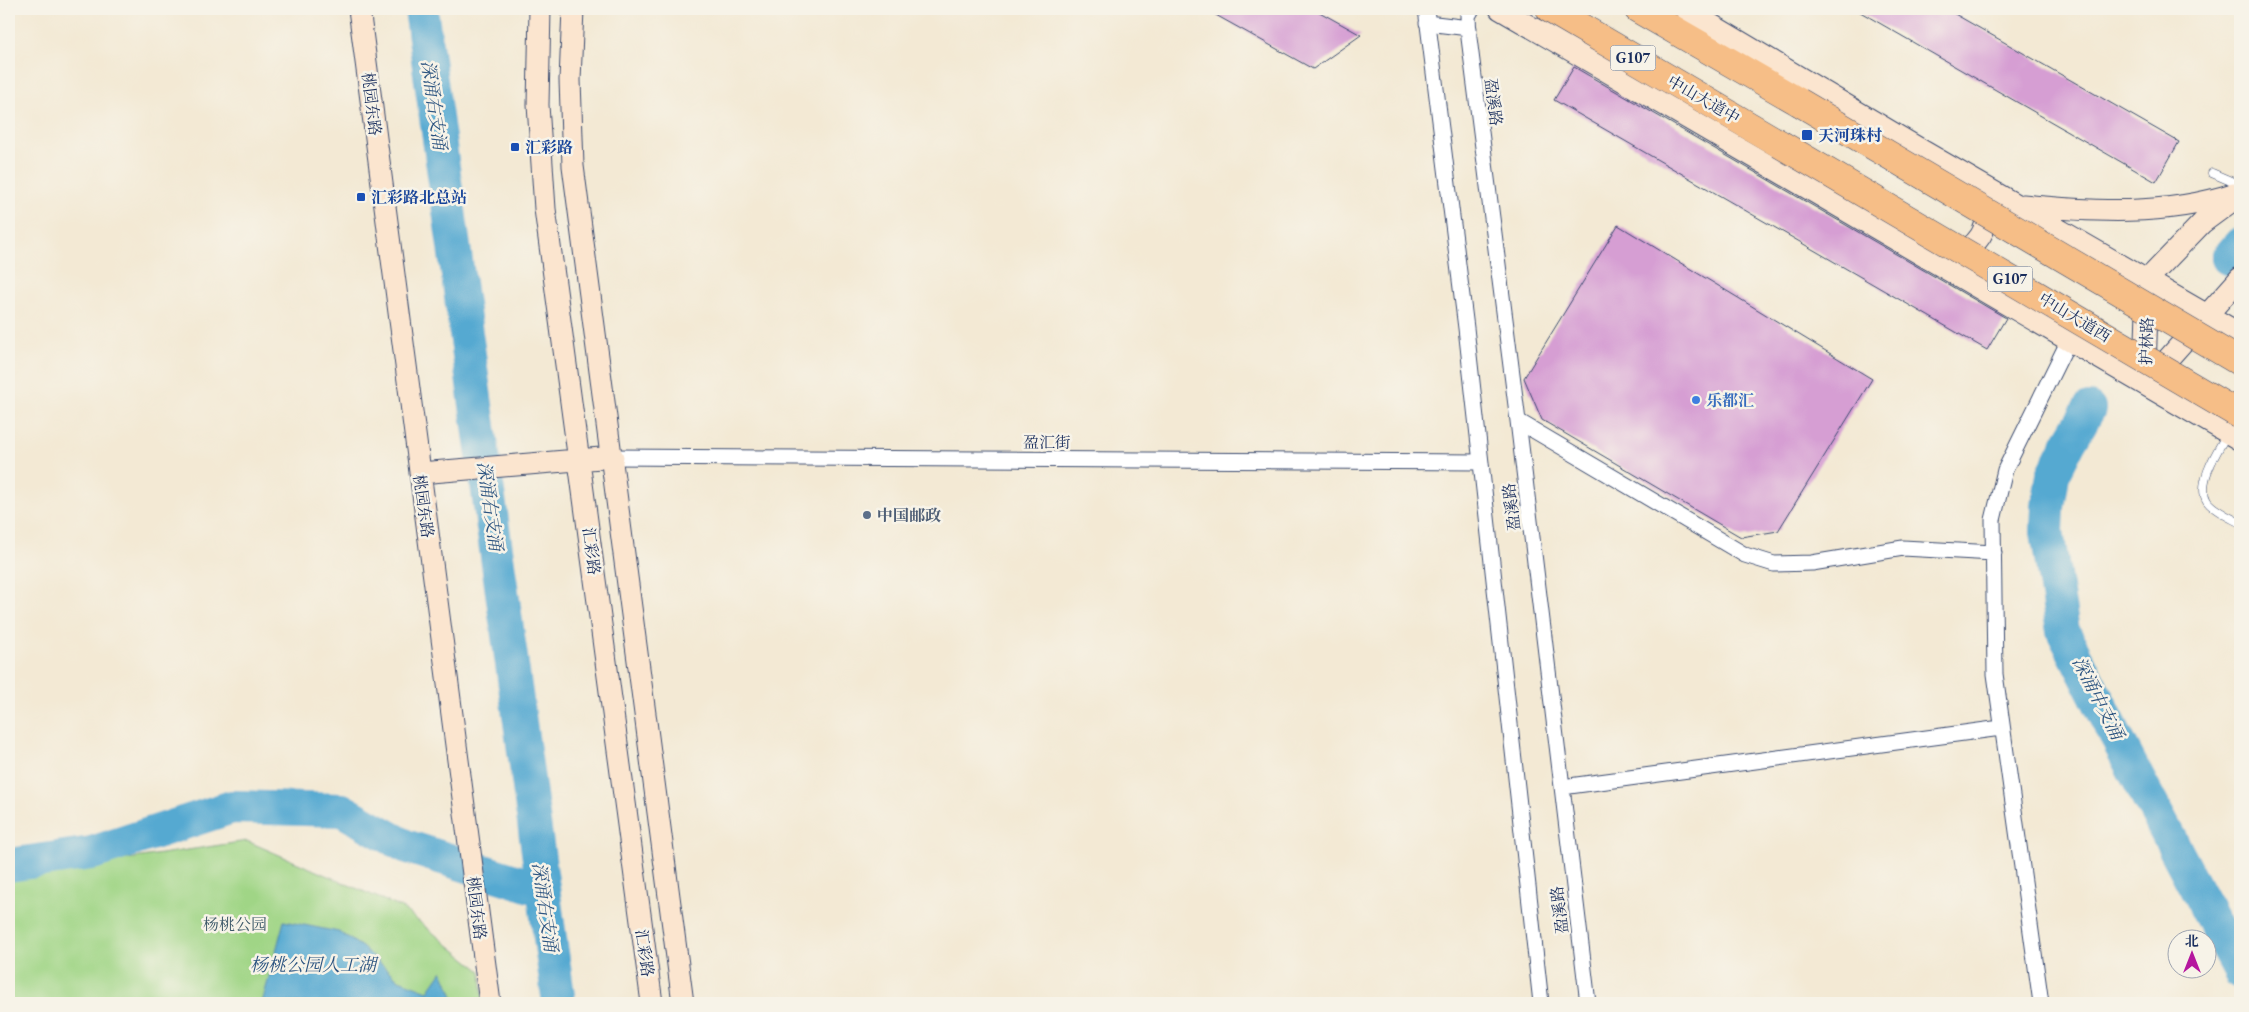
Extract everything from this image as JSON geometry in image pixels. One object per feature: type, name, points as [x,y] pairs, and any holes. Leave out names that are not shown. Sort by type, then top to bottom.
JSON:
[{"type":"highway","name":"中山大道中","points":[[1550,9],[1780,144]]},
{"type":"highway","name":"G107","points":[[1638,9],[1800,102],[2240,362]]},
{"type":"highway","name":"中山大道西","points":[[1780,144],[2236,429]]},
{"type":"street","name":"桃园东路","points":[[359,9],[490,1003]]},
{"type":"street","name":"汇彩路","points":[[540,9],[537,65],[540,160],[651,995]]},
{"type":"street","name":"汇彩路","points":[[573,9],[570,80],[573,166],[613,457],[682,993]]},
{"type":"street","name":"盈溪路","points":[[1472,9],[1468,16],[1469,28],[1588,1003]]},
{"type":"street","points":[[1500,9],[2145,384],[2236,429]]},
{"type":"street","points":[[1685,9],[2240,334]]},
{"type":"street","points":[[1426,16],[1469,28]]},
{"type":"street","name":"盈溪路","points":[[1426,16],[1466,328],[1542,1003]]},
{"type":"street","points":[[1920,254],[1940,256],[1962,253],[1981,237],[1987,225],[1987,218],[1985,205],[1973,179]]},
{"type":"street","points":[[2016,204],[2121,211],[2207,203],[2240,194]]},
{"type":"street","points":[[2148,279],[2202,223],[2240,194]]},
{"type":"street","name":"护林路","points":[[2145,384],[2240,278]]},
{"type":"street","name":"护林路","points":[[2145,384],[2148,279]]},
{"type":"street","points":[[2041,1003],[2001,728],[1995,674],[1993,520],[2005,470],[2069,340]]},
{"type":"street","points":[[569,388],[602,384]]},
{"type":"street","points":[[1518,421],[1738,552],[1774,564],[1812,563],[1903,548],[1994,553]]},
{"type":"street","points":[[420,473],[613,457]]},
{"type":"street","name":"盈汇街","points":[[613,457],[1480,462]]},
{"type":"street","points":[[1562,787],[2001,728]]},
{"type":"street","points":[[641,930],[673,925]]},
{"type":"street","points":[[651,995],[682,993]]},
{"type":"lane","points":[[2212,173],[2240,185]]},
{"type":"lane","points":[[2236,429],[2210,467],[2205,486],[2205,496],[2208,503],[2240,523]]},
{"type":"green space","name":"杨桃公园","points":[[247,841],[402,908],[481,971],[483,1003],[9,1003],[9,877]]},
{"type":"water","name":"杨桃公园人工湖","points":[[284,921],[339,932],[362,947],[399,980],[428,991],[442,971],[456,1003],[262,1003]]},
{"type":"building","points":[[1205,9],[1314,9],[1361,35],[1313,69]]},
{"type":"building","points":[[1855,9],[1946,9],[2179,142],[2156,182]]},
{"type":"building","points":[[1574,67],[2006,318],[1987,350],[1554,100]]},
{"type":"building","name":"乐都汇","points":[[1618,225],[1872,379],[1778,531],[1741,537],[1542,420],[1524,378]]},
{"type":"waterway","name":"深涌右支涌","points":[[421,9],[559,1003]]},
{"type":"waterway","name":"深涌中支涌","points":[[2228,258],[2240,244]]},
{"type":"waterway","name":"深涌中支涌","points":[[2089,409],[2053,475],[2048,507],[2047,532],[2063,631],[2121,746],[2240,972]]},
{"type":"waterway","points":[[9,865],[92,853],[232,807],[342,810],[405,846],[543,890]]},
{"type":"place","name":"天河珠村","points":[[1807,135]]},
{"type":"place","name":"汇彩路","points":[[515,147]]},
{"type":"place","name":"汇彩路北总站","points":[[361,197]]},
{"type":"place","name":"乐都汇","points":[[1696,400]]},
{"type":"place","name":"中国邮政","points":[[867,515]]}]
